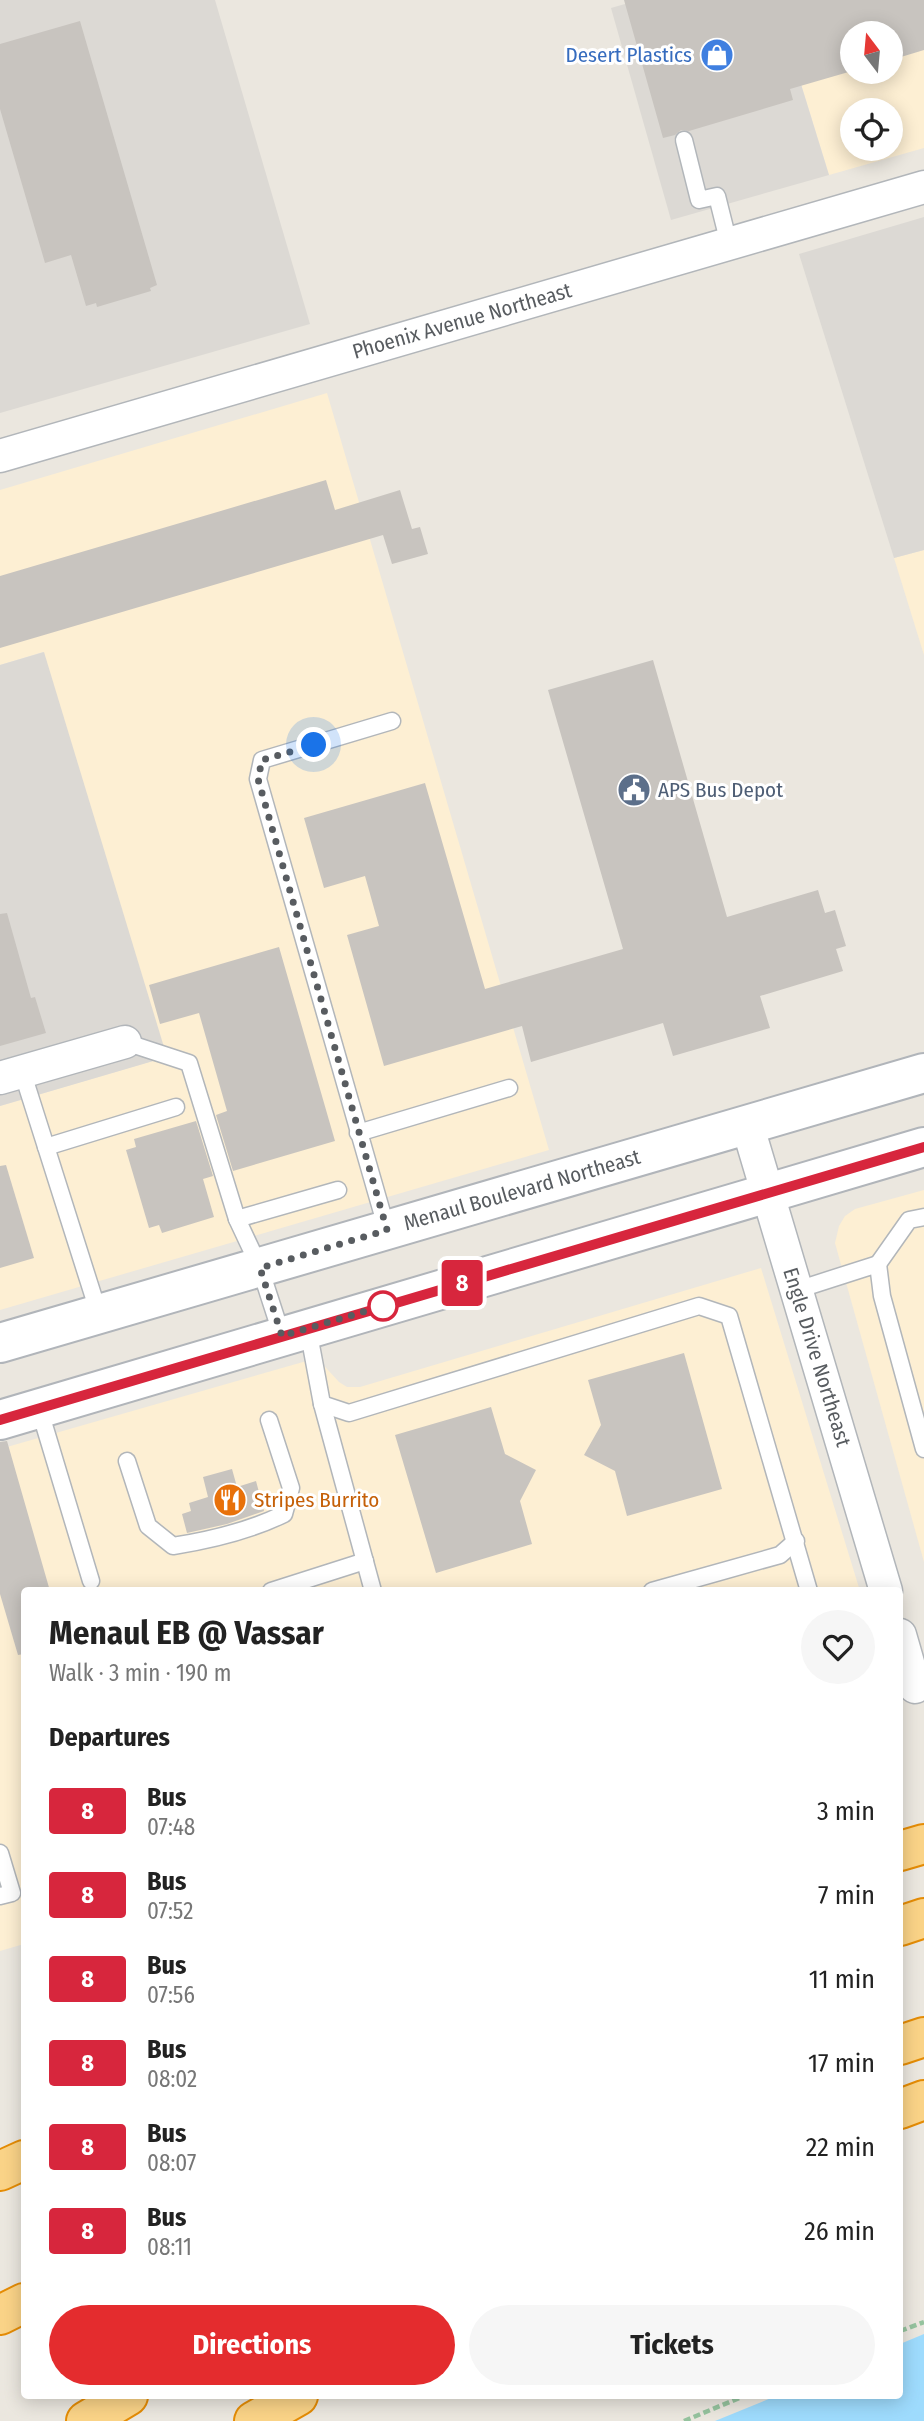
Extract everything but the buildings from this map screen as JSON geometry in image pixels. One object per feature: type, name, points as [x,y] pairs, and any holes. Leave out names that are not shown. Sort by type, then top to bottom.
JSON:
[{"type":"highway","points":[[903,1850],[924,1844]]},
{"type":"highway","points":[[903,1925],[924,1918]]},
{"type":"highway","points":[[903,2044],[924,2037]]},
{"type":"highway","points":[[903,2108],[924,2100]]},
{"type":"highway","points":[[0,2171],[21,2161]]},
{"type":"highway","points":[[0,2315],[21,2304]]},
{"type":"highway","points":[[86,2421],[123,2399]]},
{"type":"highway","points":[[254,2421],[293,2399]]},
{"type":"main road","name":"Menaul Boulevard Northeast","points":[[0,1343],[924,1073]]},
{"type":"main road","points":[[0,1420],[924,1147]]},
{"type":"street","name":"Phoenix Avenue Northeast","points":[[0,456],[924,187]]},
{"type":"street","points":[[11,1075],[125,1042]]},
{"type":"street","name":"Engle Drive Northeast","points":[[747,1124],[885,1587]]},
{"type":"lane","points":[[684,140],[699,200],[720,195],[729,244]]},
{"type":"lane","points":[[387,1230],[258,779],[262,760],[392,721]]},
{"type":"lane","points":[[125,1042],[189,1063],[237,1219],[295,1332],[321,1404],[372,1587]]},
{"type":"lane","points":[[11,1075],[46,1147],[99,1314]]},
{"type":"lane","points":[[358,1133],[509,1088]]},
{"type":"lane","points":[[46,1147],[176,1107]]},
{"type":"lane","points":[[237,1219],[338,1190]]},
{"type":"lane","points":[[797,1290],[878,1264],[916,1219]]},
{"type":"lane","points":[[878,1264],[882,1296],[924,1449]]},
{"type":"lane","points":[[321,1404],[349,1412],[699,1306],[729,1316],[808,1587]]},
{"type":"lane","points":[[39,1408],[91,1581]]},
{"type":"lane","points":[[127,1461],[148,1526],[173,1546],[209,1540],[265,1523],[284,1514],[291,1488],[269,1420]]},
{"type":"lane","points":[[666,1587],[780,1555],[796,1541]]},
{"type":"lane","points":[[284,1587],[365,1561]]},
{"type":"lane","points":[[0,1853],[12,1893],[0,1896]]},
{"type":"path","points":[[903,2330],[924,2322]]},
{"type":"path","points":[[684,2421],[737,2399]]},
{"type":"shaded area","points":[[0,0],[215,0],[310,324],[0,413]]},
{"type":"shaded area","points":[[639,0],[775,0],[829,175],[671,220],[611,8]]},
{"type":"shaded area","points":[[775,0],[924,0],[924,148],[903,154],[903,98],[840,98],[840,161],[878,161],[829,175]]},
{"type":"shaded area","points":[[924,217],[924,550],[894,558],[799,254]]},
{"type":"shaded area","points":[[327,393],[549,1150],[0,1310],[0,1106],[166,1057],[43,652],[0,665],[0,490]]},
{"type":"shaded area","points":[[924,550],[924,655],[894,558]]},
{"type":"shaded area","points":[[44,652],[167,1057],[0,1106],[0,665]]},
{"type":"shaded area","points":[[924,1190],[924,1562],[835,1243],[839,1226],[845,1216],[855,1209]]},
{"type":"shaded area","points":[[761,1268],[859,1587],[21,1587],[21,1945],[0,1951],[0,1449],[317,1358],[339,1382],[347,1387],[360,1387]]},
{"type":"water","points":[[924,2334],[924,2421],[715,2421],[769,2399],[903,2399],[903,2343]]},
{"type":"bus line","name":"8","points":[[0,1420],[924,1147]]},
{"type":"place","name":"Desert Plastics","points":[[717,55]]},
{"type":"place","name":"APS Bus Depot","points":[[634,790]]},
{"type":"place","name":"Stripes Burrito","points":[[230,1500]]},
{"type":"route","points":[[314,745],[262,760],[258,779],[387,1230],[260,1268],[282,1336],[383,1306]]}]
